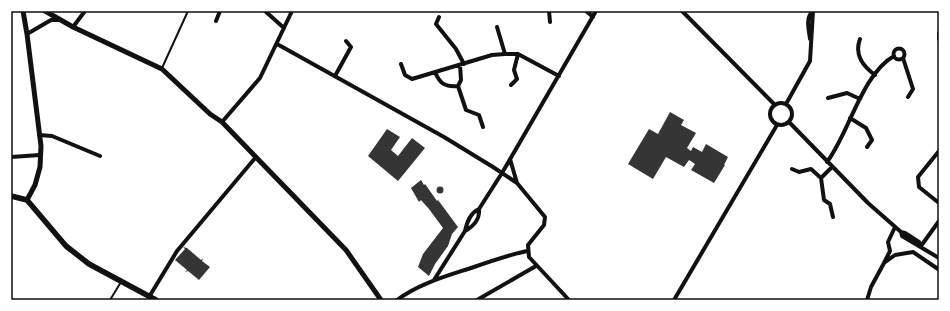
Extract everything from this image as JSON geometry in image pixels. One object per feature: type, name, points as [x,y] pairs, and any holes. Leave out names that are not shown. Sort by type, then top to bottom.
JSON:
[{"type":"main road","points":[[11,196],[27,200],[66,246],[89,264],[156,300]]},
{"type":"street","points":[[23,11],[39,135],[40,155],[40,167],[35,185],[27,200]]},
{"type":"street","points":[[45,11],[73,27],[162,69],[210,114],[222,122],[346,250],[381,300]]},
{"type":"street","points":[[73,27],[85,11]]},
{"type":"street","points":[[216,21],[220,11]]},
{"type":"street","points":[[265,11],[284,28]]},
{"type":"street","points":[[222,122],[260,78],[292,11]]},
{"type":"street","points":[[549,11],[550,22]]},
{"type":"street","points":[[586,11],[593,17]]},
{"type":"street","points":[[434,280],[465,231],[466,224],[473,212],[479,209],[502,173],[596,11]]},
{"type":"street","points":[[682,11],[774,104]]},
{"type":"street","points":[[786,104],[810,62],[813,11]]},
{"type":"street","points":[[439,17],[436,24],[456,49],[462,64],[461,80],[458,86],[466,110],[479,115],[482,127]]},
{"type":"street","points":[[27,34],[52,20],[60,20]]},
{"type":"street","points":[[497,27],[505,54]]},
{"type":"street","points":[[939,33],[939,39]]},
{"type":"street","points":[[860,39],[857,47],[863,66],[875,74]]},
{"type":"street","points":[[335,76],[351,47],[346,41]]},
{"type":"street","points":[[277,44],[444,137],[517,184],[545,217],[544,225],[530,241],[527,251],[529,257],[569,300]]},
{"type":"street","points":[[894,56],[895,50],[901,49],[904,52],[903,58],[913,88],[908,97]]},
{"type":"street","points":[[401,64],[405,75],[412,79],[492,55],[518,54],[559,76]]},
{"type":"street","points":[[511,85],[517,79],[514,70],[518,54]]},
{"type":"street","points":[[827,162],[834,153],[850,118],[875,74],[884,61],[894,56]]},
{"type":"street","points":[[894,56],[897,59],[903,58]]},
{"type":"street","points":[[435,72],[439,82],[447,87],[458,86]]},
{"type":"street","points":[[828,98],[847,92],[860,99]]},
{"type":"street","points":[[780,102],[786,104],[792,112],[789,122],[784,125],[777,124],[770,117],[770,110],[774,104],[780,102]]},
{"type":"street","points":[[850,118],[866,128],[872,140],[867,147]]},
{"type":"street","points":[[789,122],[868,203],[906,238],[917,246],[920,245],[939,258]]},
{"type":"street","points":[[674,300],[777,124]]},
{"type":"street","points":[[39,135],[52,136],[100,156]]},
{"type":"street","points":[[939,151],[920,173],[918,182],[923,192],[939,203]]},
{"type":"street","points":[[11,157],[40,155]]},
{"type":"street","points":[[149,297],[169,262],[256,157]]},
{"type":"street","points":[[510,159],[517,184]]},
{"type":"street","points":[[820,178],[832,167]]},
{"type":"street","points":[[792,169],[799,172],[811,169],[820,178],[824,200],[830,204],[833,217]]},
{"type":"street","points":[[465,231],[472,227],[480,216],[479,209]]},
{"type":"street","points":[[920,245],[939,221]]},
{"type":"street","points":[[867,300],[871,287],[890,251],[888,242],[894,227]]},
{"type":"street","points":[[397,300],[409,292],[434,280],[513,254],[527,251]]},
{"type":"street","points":[[884,263],[895,255],[913,252],[938,269]]},
{"type":"street","points":[[477,300],[536,266]]},
{"type":"lane","points":[[162,69],[188,11]]},
{"type":"lane","points":[[110,300],[121,282]]},
{"type":"building","points":[[670,112],[684,120],[681,125],[696,133],[687,148],[691,151],[693,147],[702,152],[706,144],[728,157],[714,183],[691,170],[695,164],[689,160],[684,167],[666,157],[653,179],[628,164],[649,129],[658,134]]},
{"type":"building","points":[[387,129],[400,137],[391,150],[398,156],[412,138],[425,148],[398,181],[368,156]]},
{"type":"building","points":[[421,180],[458,227],[452,234],[448,246],[435,264],[429,276],[418,267],[423,254],[443,228],[421,200],[419,202],[411,188]]},
{"type":"building","points":[[440,186],[444,190],[440,194],[436,190]]},
{"type":"building","points":[[183,247],[187,248],[201,260],[203,258],[202,261],[210,267],[199,280],[188,271],[185,272],[187,270],[175,260],[185,249]]}]
